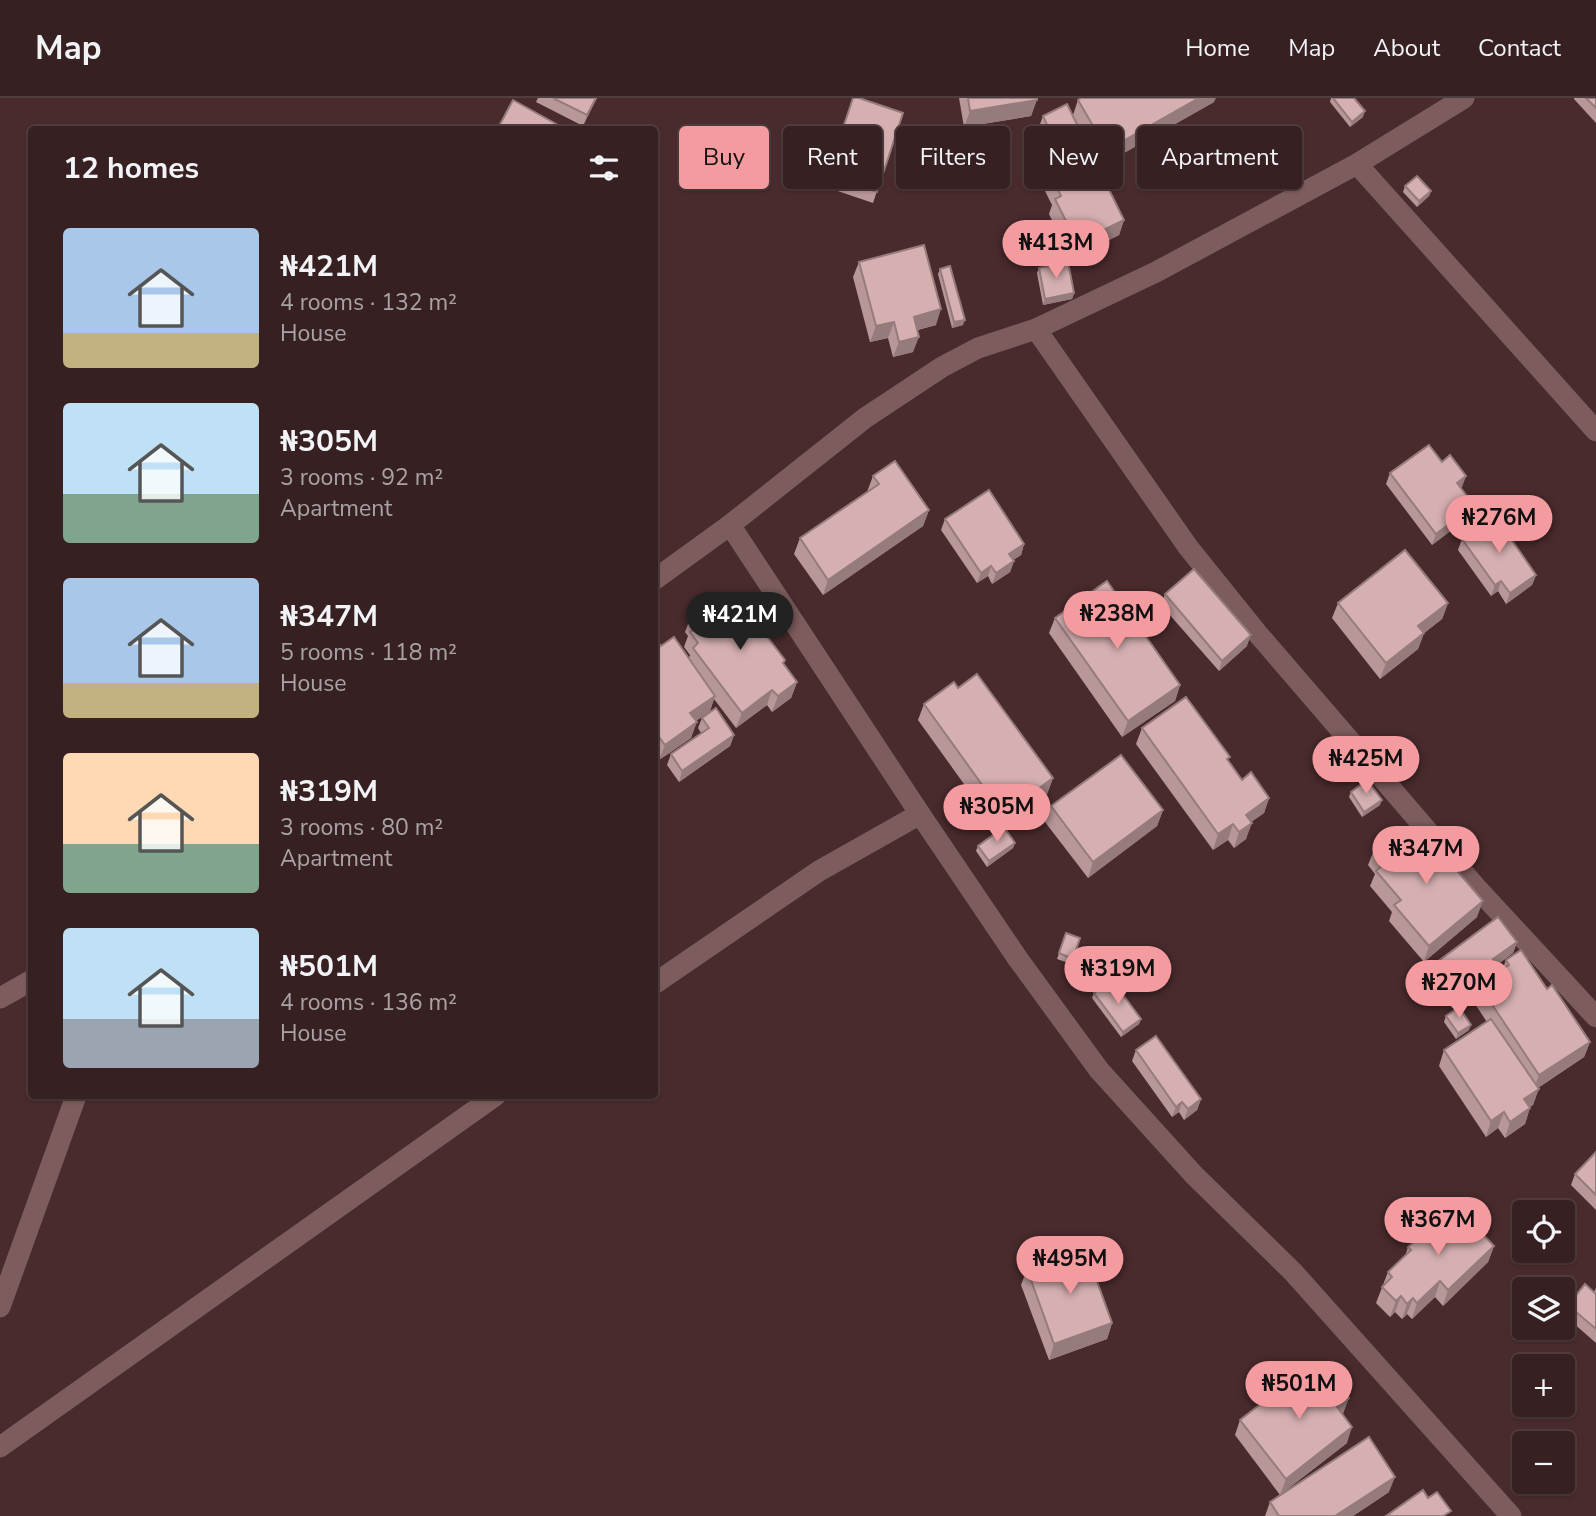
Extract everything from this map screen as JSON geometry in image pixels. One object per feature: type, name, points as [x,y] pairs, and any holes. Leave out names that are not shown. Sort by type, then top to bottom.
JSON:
[{"type":"street","points":[[658,577],[730,525],[865,418],[942,368],[978,348],[1035,330],[1156,272],[1357,164],[1464,98]]},
{"type":"street","points":[[1357,164],[1596,431]]},
{"type":"street","points":[[1035,330],[1188,547],[1475,886],[1596,1017]]},
{"type":"street","points":[[730,525],[920,814],[1018,958],[1099,1070],[1194,1175],[1293,1272],[1511,1516]]},
{"type":"street","points":[[658,981],[819,871],[920,814]]},
{"type":"street","points":[[0,998],[28,983]]},
{"type":"street","points":[[0,1307],[75,1099]]},
{"type":"street","points":[[0,1447],[491,1099]]},
{"type":"building","points":[[553,98],[596,98],[587,115]]},
{"type":"building","points":[[853,98],[903,113],[899,126],[896,126],[896,134],[882,177],[882,126],[844,126]]},
{"type":"building","points":[[968,98],[1037,98],[1037,100],[970,111]]},
{"type":"building","points":[[1199,98],[1149,126],[1137,126],[1137,133],[1123,141],[1123,126],[1093,126],[1078,100]]},
{"type":"building","points":[[1333,98],[1354,98],[1365,111],[1352,122]]},
{"type":"building","points":[[1586,98],[1596,98],[1596,108]]},
{"type":"building","points":[[513,100],[560,126],[499,126]]},
{"type":"building","points":[[1067,104],[1078,126],[1048,126],[1043,116]]},
{"type":"building","points":[[1417,176],[1431,191],[1419,201],[1405,186]]},
{"type":"building","points":[[1058,189],[1109,189],[1124,220],[1077,243],[1055,199],[1061,196]]},
{"type":"building","points":[[924,245],[941,309],[914,317],[919,337],[899,342],[894,322],[876,326],[859,262]]},
{"type":"building","points":[[1068,262],[1074,293],[1045,299],[1039,268]]},
{"type":"building","points":[[950,266],[965,320],[954,322],[940,269]]},
{"type":"building","points":[[1429,445],[1442,462],[1450,455],[1466,476],[1457,483],[1474,505],[1436,534],[1390,473]]},
{"type":"building","points":[[895,461],[929,510],[828,580],[800,538],[879,484],[873,476]]},
{"type":"building","points":[[989,490],[1024,544],[1009,554],[1014,561],[996,573],[991,566],[981,573],[945,519]]},
{"type":"building","points":[[1495,516],[1536,575],[1510,593],[1501,581],[1495,585],[1462,539]]},
{"type":"building","points":[[1405,550],[1448,603],[1418,626],[1424,633],[1386,663],[1338,603]]},
{"type":"building","points":[[1194,569],[1251,635],[1222,661],[1165,594]]},
{"type":"building","points":[[1107,581],[1180,685],[1128,721],[1055,618]]},
{"type":"building","points":[[744,594],[765,621],[759,626],[785,660],[783,663],[797,682],[778,696],[772,690],[742,713],[693,648],[698,643],[690,632],[699,625],[691,616],[714,599],[721,608]]},
{"type":"building","points":[[674,637],[715,696],[690,713],[697,722],[665,745],[658,735],[658,642],[661,646]]},
{"type":"building","points":[[977,674],[1053,778],[1003,814],[924,704],[954,682],[958,688]]},
{"type":"building","points":[[1186,697],[1230,757],[1227,759],[1242,780],[1251,772],[1269,798],[1246,815],[1252,823],[1239,832],[1233,824],[1218,834],[1142,728]]},
{"type":"building","points":[[716,708],[734,735],[682,771],[671,754],[709,728],[702,718]]},
{"type":"building","points":[[1121,755],[1163,810],[1093,862],[1051,806]]},
{"type":"building","points":[[1367,780],[1382,800],[1364,812],[1351,792]]},
{"type":"building","points":[[1004,827],[1015,843],[989,861],[978,846]]},
{"type":"building","points":[[1423,831],[1483,901],[1429,946],[1394,905],[1401,900],[1376,871],[1385,863],[1374,850],[1395,832],[1406,846]]},
{"type":"building","points":[[1498,917],[1517,942],[1493,959],[1498,967],[1456,997],[1433,965]]},
{"type":"building","points":[[1066,933],[1080,938],[1073,959],[1059,953]]},
{"type":"building","points":[[1521,950],[1547,989],[1552,985],[1590,1042],[1539,1075],[1479,985],[1509,965],[1506,960]]},
{"type":"building","points":[[1112,980],[1141,1019],[1123,1032],[1094,993]]},
{"type":"building","points":[[1459,1007],[1471,1025],[1458,1033],[1446,1016]]},
{"type":"building","points":[[1491,1019],[1539,1089],[1524,1099],[1530,1108],[1510,1122],[1504,1112],[1491,1121],[1444,1050]]},
{"type":"building","points":[[1156,1036],[1201,1099],[1188,1109],[1182,1102],[1176,1107],[1136,1050]]},
{"type":"building","points":[[1596,1152],[1596,1195],[1575,1174]]},
{"type":"building","points":[[1454,1204],[1494,1246],[1448,1290],[1440,1281],[1417,1303],[1413,1298],[1407,1304],[1401,1296],[1396,1301],[1382,1287],[1392,1277],[1388,1272],[1411,1250],[1408,1247]]},
{"type":"building","points":[[1085,1248],[1112,1323],[1054,1344],[1027,1269]]},
{"type":"building","points":[[1585,1284],[1596,1294],[1596,1329],[1575,1311],[1575,1296]]},
{"type":"building","points":[[1307,1368],[1316,1380],[1328,1370],[1349,1398],[1337,1407],[1352,1427],[1286,1479],[1240,1420]]},
{"type":"building","points":[[1369,1437],[1395,1477],[1335,1516],[1279,1516],[1270,1502]]},
{"type":"building","points":[[1423,1490],[1428,1498],[1437,1492],[1451,1511],[1443,1516],[1386,1516]]}]
